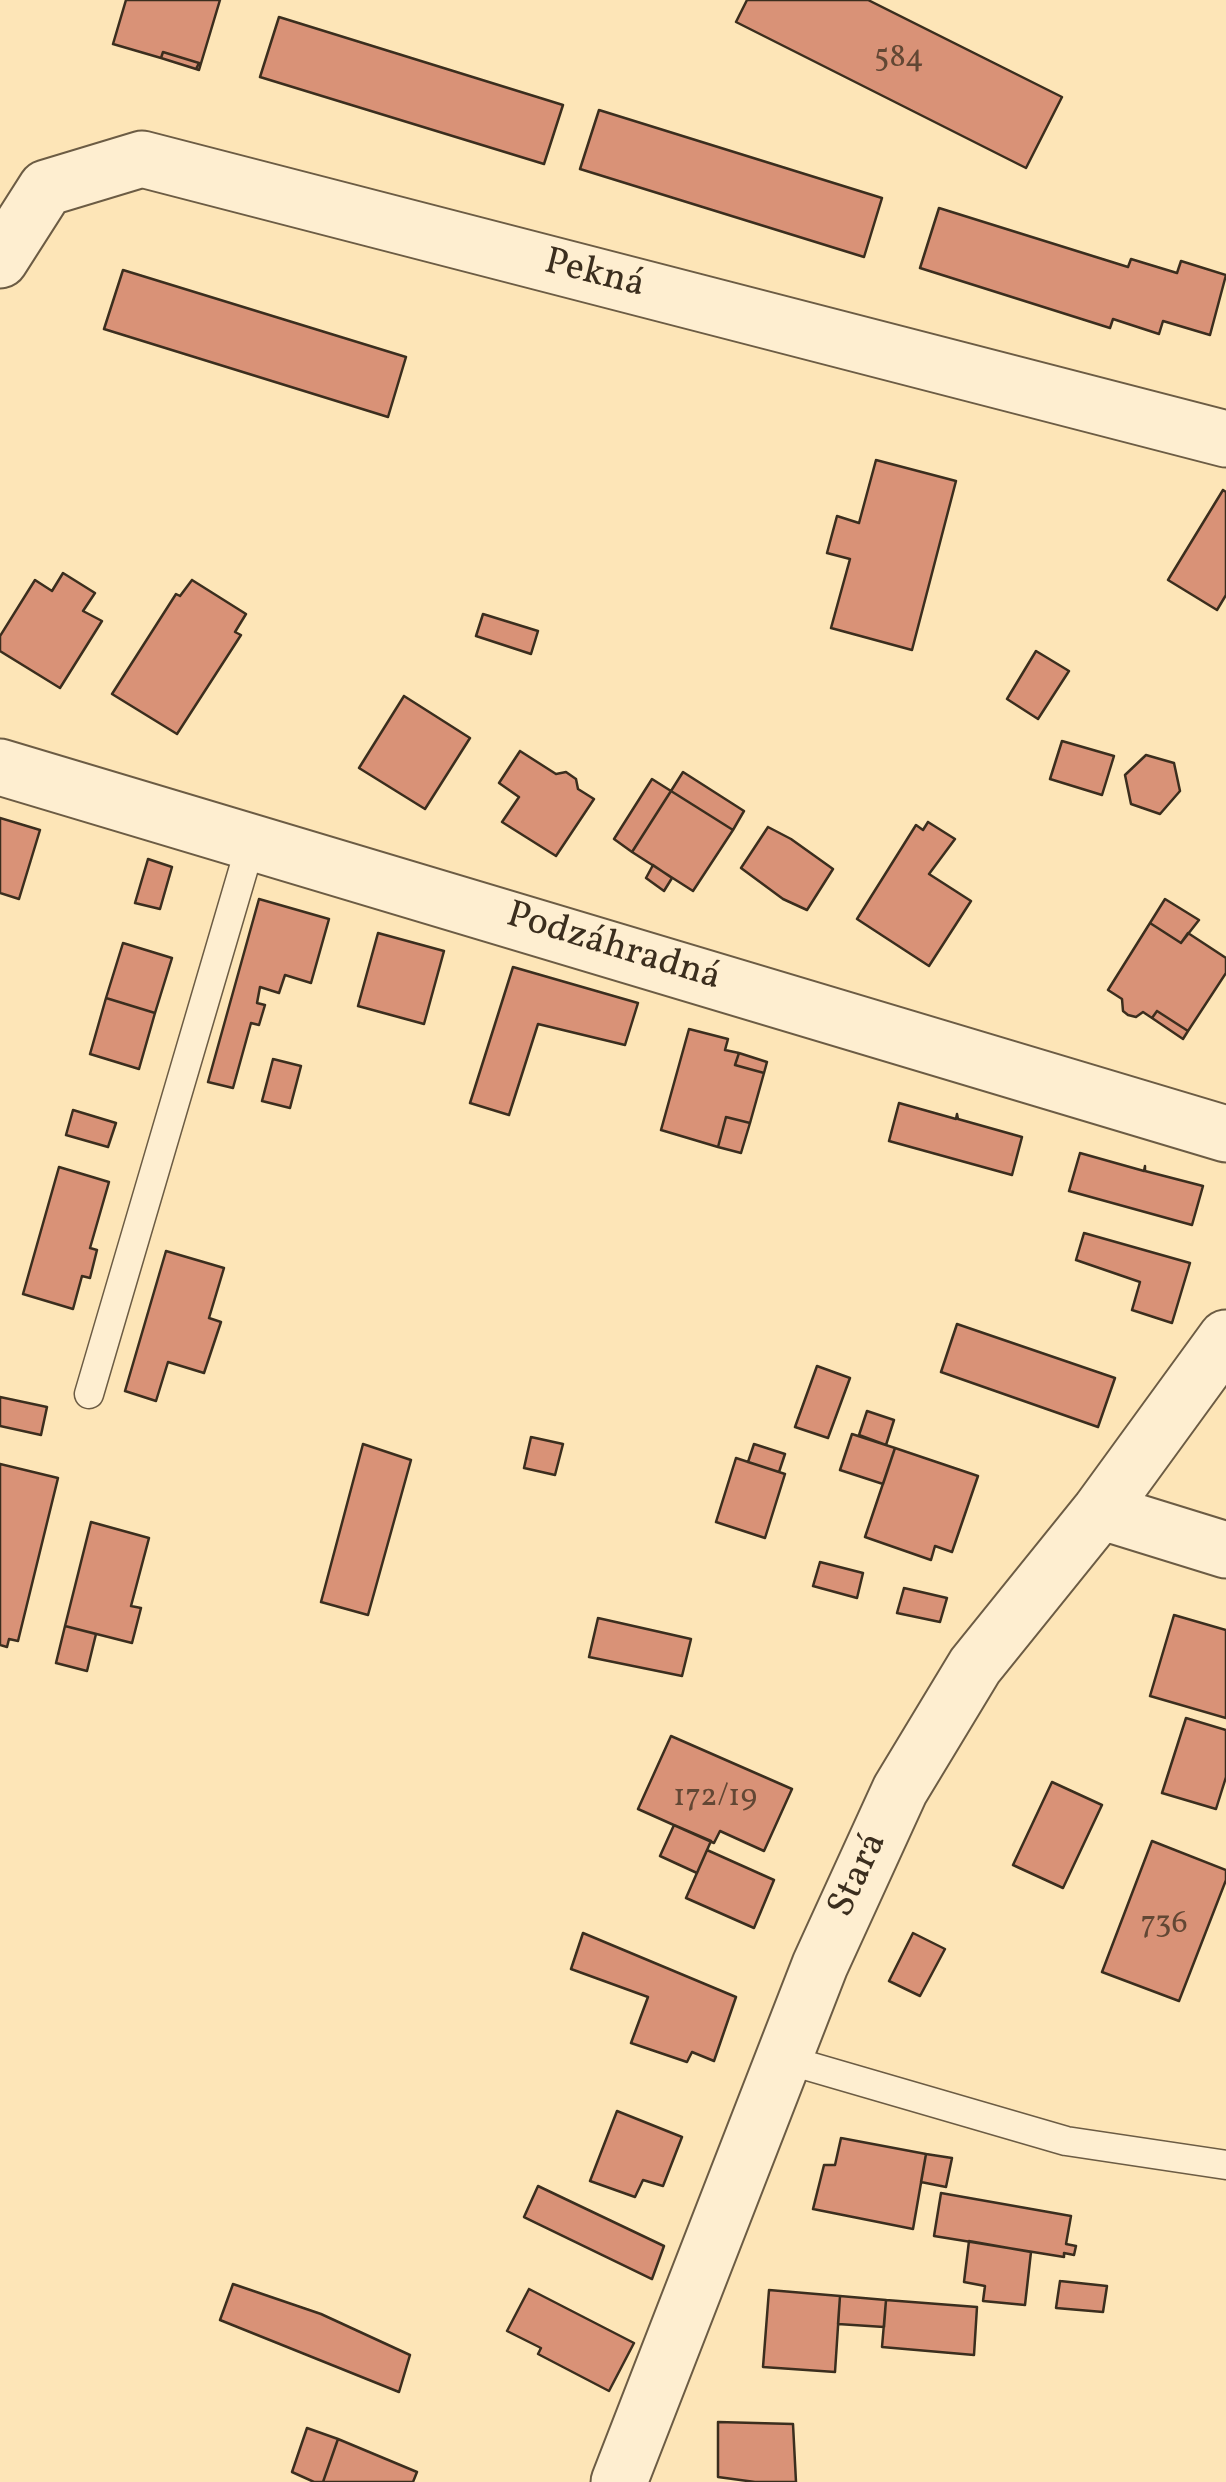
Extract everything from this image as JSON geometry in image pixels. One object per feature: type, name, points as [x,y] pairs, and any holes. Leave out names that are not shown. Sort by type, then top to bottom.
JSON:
[{"type":"street","name":"Pekná","points":[[0,260],[46,188],[142,159],[1226,439]]},
{"type":"street","name":"Podzáhradná","points":[[0,767],[1226,1134]]},
{"type":"street","name":"Stará","points":[[618,2482],[820,1966],[900,1790],[975,1666],[1100,1511],[1226,1338]]},
{"type":"street","points":[[1100,1511],[1226,1550]]},
{"type":"lane","points":[[89,1394],[252,840]]},
{"type":"lane","points":[[784,2059],[1066,2141],[1226,2164]]},
{"type":"building","points":[[126,0],[220,0],[199,70],[199,63],[163,52],[161,58],[113,44]]},
{"type":"building","points":[[747,0],[868,0],[1062,97],[1026,168],[736,22]]},
{"type":"building","points":[[279,17],[563,105],[544,164],[260,77]]},
{"type":"building","points":[[163,52],[199,63],[196,69],[161,58]]},
{"type":"building","points":[[599,110],[882,198],[864,257],[580,169]]},
{"type":"building","points":[[939,208],[1128,267],[1131,259],[1177,273],[1181,261],[1226,275],[1210,335],[1163,321],[1159,334],[1113,319],[1110,328],[920,268]]},
{"type":"building","points":[[123,270],[406,357],[388,417],[104,329]]},
{"type":"building","points":[[876,460],[956,481],[912,650],[831,628],[850,559],[827,553],[837,516],[859,523]]},
{"type":"building","points":[[1223,490],[1226,595],[1217,610],[1168,580]]},
{"type":"building","points":[[63,573],[95,593],[83,611],[102,621],[60,688],[0,651],[0,636],[35,580],[52,591]]},
{"type":"building","points":[[192,580],[246,614],[235,632],[241,635],[177,734],[112,694],[176,594],[180,596]]},
{"type":"building","points":[[483,614],[538,631],[531,654],[476,636]]},
{"type":"building","points":[[1036,651],[1069,671],[1038,719],[1007,699]]},
{"type":"building","points":[[404,696],[470,738],[425,809],[359,768]]},
{"type":"building","points":[[1062,741],[1114,756],[1102,795],[1050,779]]},
{"type":"building","points":[[520,751],[556,774],[566,772],[576,779],[578,789],[594,799],[556,856],[502,822],[519,797],[499,783]]},
{"type":"building","points":[[1146,755],[1174,763],[1180,791],[1160,814],[1131,804],[1125,775]]},
{"type":"building","points":[[683,772],[744,811],[733,830],[671,791]]},
{"type":"building","points":[[652,779],[671,791],[632,852],[614,839]]},
{"type":"building","points":[[671,791],[733,830],[693,891],[632,852]]},
{"type":"building","points":[[0,818],[40,830],[19,899],[0,893]]},
{"type":"building","points":[[928,822],[955,839],[929,874],[971,901],[929,966],[857,919],[916,825],[923,830]]},
{"type":"building","points":[[768,827],[833,869],[807,910],[783,899],[741,868]]},
{"type":"building","points":[[148,859],[172,867],[160,909],[135,903]]},
{"type":"building","points":[[653,865],[672,878],[664,891],[646,878]]},
{"type":"building","points":[[259,899],[329,919],[311,983],[285,975],[279,993],[260,987],[257,1003],[265,1005],[259,1025],[251,1023],[233,1088],[208,1082]]},
{"type":"building","points":[[1165,899],[1199,920],[1181,943],[1150,923]]},
{"type":"building","points":[[1150,923],[1181,943],[1188,933],[1226,958],[1226,973],[1188,1031],[1157,1011],[1152,1018],[1143,1012],[1136,1017],[1128,1015],[1123,1011],[1122,999],[1108,990]]},
{"type":"building","points":[[378,933],[444,951],[424,1024],[358,1006]]},
{"type":"building","points":[[123,943],[172,958],[155,1013],[106,998]]},
{"type":"building","points":[[513,967],[638,1003],[625,1045],[538,1024],[509,1115],[470,1103]]},
{"type":"building","points":[[106,998],[155,1013],[139,1069],[90,1054]]},
{"type":"building","points":[[1157,1011],[1188,1031],[1183,1039],[1152,1018]]},
{"type":"building","points":[[689,1029],[728,1039],[725,1050],[739,1053],[735,1065],[764,1073],[750,1123],[726,1117],[718,1147],[661,1130]]},
{"type":"building","points":[[739,1053],[767,1062],[764,1073],[735,1065]]},
{"type":"building","points":[[273,1059],[301,1066],[290,1108],[262,1101]]},
{"type":"building","points":[[899,1103],[956,1119],[957,1114],[958,1119],[1022,1137],[1012,1175],[889,1141]]},
{"type":"building","points":[[73,1110],[116,1123],[108,1147],[66,1135]]},
{"type":"building","points":[[726,1117],[750,1123],[741,1153],[718,1147]]},
{"type":"building","points":[[1080,1153],[1144,1171],[1145,1166],[1145,1171],[1203,1186],[1192,1225],[1069,1191]]},
{"type":"building","points":[[59,1167],[109,1182],[90,1248],[97,1250],[90,1278],[82,1276],[73,1309],[23,1294]]},
{"type":"building","points":[[1084,1233],[1190,1263],[1172,1323],[1132,1310],[1140,1282],[1076,1260]]},
{"type":"building","points":[[166,1251],[224,1268],[209,1318],[221,1322],[204,1373],[168,1362],[156,1401],[125,1391]]},
{"type":"building","points":[[957,1324],[1115,1378],[1098,1427],[941,1372]]},
{"type":"building","points":[[817,1366],[850,1378],[828,1438],[795,1427]]},
{"type":"building","points":[[0,1397],[47,1407],[41,1435],[0,1426]]},
{"type":"building","points":[[867,1411],[894,1420],[886,1445],[859,1435]]},
{"type":"building","points":[[852,1434],[895,1448],[883,1484],[840,1470]]},
{"type":"building","points":[[531,1437],[563,1444],[555,1475],[524,1468]]},
{"type":"building","points":[[363,1444],[411,1460],[368,1615],[321,1602]]},
{"type":"building","points":[[754,1444],[785,1454],[779,1472],[748,1462]]},
{"type":"building","points":[[895,1448],[978,1476],[952,1552],[935,1546],[931,1560],[865,1537]]},
{"type":"building","points":[[736,1458],[785,1474],[765,1538],[716,1522]]},
{"type":"building","points":[[0,1464],[58,1478],[18,1641],[9,1639],[7,1647],[0,1645]]},
{"type":"building","points":[[91,1522],[149,1538],[131,1606],[141,1608],[132,1643],[65,1626]]},
{"type":"building","points":[[820,1562],[863,1573],[857,1598],[813,1586]]},
{"type":"building","points":[[904,1588],[947,1598],[940,1622],[897,1613]]},
{"type":"building","points":[[1174,1615],[1226,1630],[1226,1718],[1150,1696]]},
{"type":"building","points":[[598,1618],[691,1639],[682,1676],[589,1657]]},
{"type":"building","points":[[65,1626],[96,1634],[87,1671],[56,1663]]},
{"type":"building","points":[[1186,1718],[1226,1730],[1226,1777],[1216,1809],[1162,1793]]},
{"type":"building","points":[[671,1736],[792,1789],[764,1851],[720,1831],[714,1843],[638,1809]]},
{"type":"building","points":[[1052,1782],[1102,1805],[1063,1888],[1013,1865]]},
{"type":"building","points":[[674,1825],[711,1841],[697,1873],[660,1856]]},
{"type":"building","points":[[1152,1841],[1226,1870],[1226,1880],[1179,2001],[1102,1972]]},
{"type":"building","points":[[707,1850],[774,1880],[754,1928],[686,1898]]},
{"type":"building","points":[[583,1933],[736,1997],[714,2061],[692,2052],[687,2062],[631,2043],[648,1997],[571,1969]]},
{"type":"building","points":[[913,1933],[945,1949],[920,1996],[889,1981]]},
{"type":"building","points":[[617,2111],[682,2137],[663,2186],[643,2180],[635,2197],[590,2181]]},
{"type":"building","points":[[841,2138],[926,2154],[913,2229],[813,2209],[824,2165],[835,2165]]},
{"type":"building","points":[[926,2154],[952,2158],[946,2187],[921,2182]]},
{"type":"building","points":[[538,2186],[664,2246],[652,2279],[524,2217]]},
{"type":"building","points":[[941,2193],[1071,2216],[1066,2244],[1076,2246],[1074,2255],[1064,2253],[1064,2257],[934,2236]]},
{"type":"building","points":[[969,2241],[1031,2252],[1025,2305],[983,2301],[985,2286],[964,2282]]},
{"type":"building","points":[[1060,2281],[1107,2286],[1103,2312],[1056,2308]]},
{"type":"building","points":[[233,2284],[321,2314],[410,2355],[399,2392],[220,2320]]},
{"type":"building","points":[[529,2289],[634,2343],[609,2391],[538,2354],[541,2348],[507,2331]]},
{"type":"building","points":[[769,2290],[840,2296],[835,2372],[763,2367]]},
{"type":"building","points":[[840,2296],[886,2300],[884,2327],[838,2324]]},
{"type":"building","points":[[886,2300],[977,2307],[974,2355],[882,2347]]},
{"type":"building","points":[[718,2422],[793,2424],[796,2482],[718,2477]]},
{"type":"building","points":[[307,2428],[338,2439],[323,2482],[292,2472]]},
{"type":"building","points":[[338,2439],[417,2472],[413,2482],[323,2482]]}]
